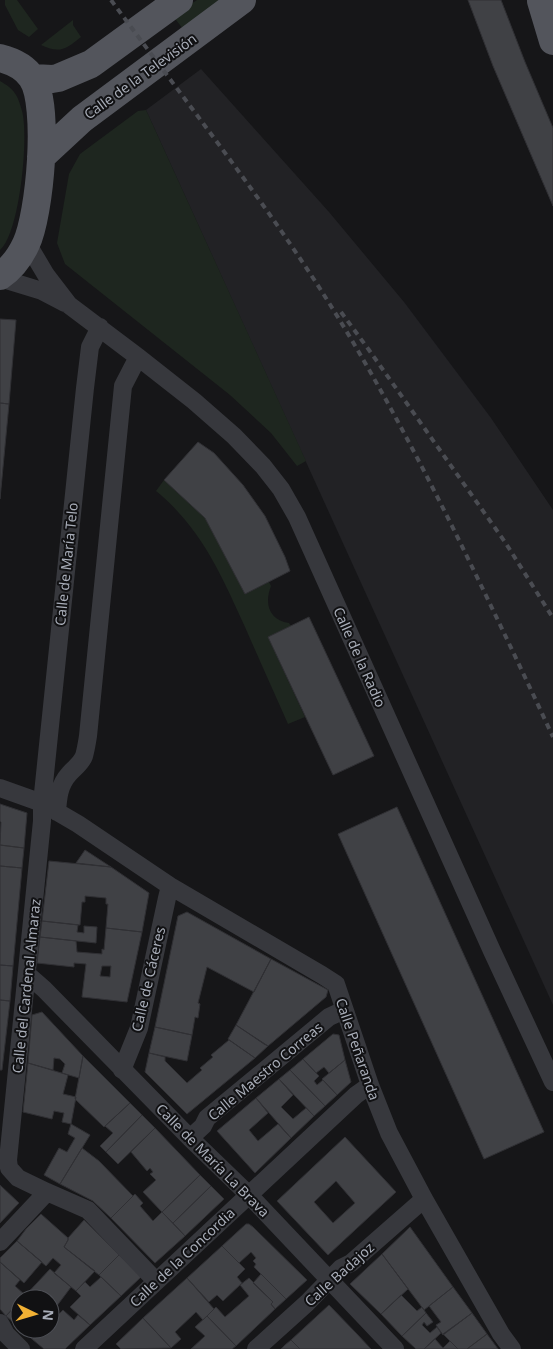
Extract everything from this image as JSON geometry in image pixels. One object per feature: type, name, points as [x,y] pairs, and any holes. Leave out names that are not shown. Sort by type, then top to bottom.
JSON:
[{"type":"main road","points":[[33,78],[58,78],[91,64],[179,0]]},
{"type":"main road","name":"Calle de la Televisión","points":[[41,157],[82,119],[242,0]]},
{"type":"main road","points":[[545,4],[553,41]]},
{"type":"main road","points":[[0,58],[11,61],[24,69],[33,78],[38,93],[42,118],[41,157],[37,194],[27,243],[15,263],[0,277]]},
{"type":"street","name":"Calle de la Radio","points":[[27,243],[46,275],[69,305]]},
{"type":"street","name":"Calle de la Radio","points":[[0,277],[42,291],[69,305],[100,327],[194,401],[234,436],[263,466],[281,489],[297,517],[553,1082]]},
{"type":"street","name":"Calle de María Telo","points":[[42,803],[88,359],[90,347],[100,327]]},
{"type":"street","points":[[57,812],[59,792],[70,772],[76,768],[84,756],[88,736],[123,386],[138,357]]},
{"type":"street","name":"Calle Peñaranda","points":[[0,788],[42,803],[78,824],[170,886],[336,984],[370,1085],[389,1133],[496,1326],[512,1349]]},
{"type":"street","name":"Calle del Cardenal Almaraz","points":[[42,803],[28,975],[8,1160],[9,1168],[18,1178],[47,1192]]},
{"type":"street","name":"Calle de Cáceres","points":[[122,1070],[139,1028],[170,886]]},
{"type":"street","name":"Calle de María La Brava","points":[[28,975],[249,1195],[395,1349]]},
{"type":"street","name":"Calle Maestro Correas","points":[[190,1138],[203,1126],[207,1118],[329,1017],[344,1010]]},
{"type":"street","name":"Calle de la Concordia","points":[[84,1349],[356,1095],[370,1085]]},
{"type":"street","points":[[0,1242],[47,1192],[88,1210],[156,1281]]},
{"type":"street","name":"Calle Badajoz","points":[[256,1349],[342,1268],[351,1263],[424,1199]]},
{"type":"street","points":[[0,1323],[6,1334],[21,1349]]},
{"type":"shaded area","points":[[5,0],[17,0],[38,29],[29,37],[18,30],[5,5]]},
{"type":"shaded area","points":[[197,0],[221,0],[183,29],[173,16]]},
{"type":"shaded area","points":[[73,20],[73,25],[81,37],[76,41],[58,50],[41,45]]},
{"type":"shaded area","points":[[201,69],[329,212],[404,302],[491,418],[553,510],[553,1005],[146,110]]},
{"type":"shaded area","points":[[0,81],[15,93],[19,101],[24,123],[24,140],[18,205],[7,240],[0,250]]},
{"type":"shaded area","points":[[146,110],[306,461],[297,466],[271,433],[230,395],[65,264],[57,243],[69,174],[80,154],[138,111]]},
{"type":"shaded area","points":[[164,480],[205,518],[245,594],[269,582],[271,586],[268,599],[270,610],[273,615],[289,623],[291,626],[268,637],[305,717],[288,724],[218,570],[186,520],[156,491]]},
{"type":"building","points":[[468,0],[501,0],[553,128],[553,206],[493,66]]},
{"type":"building","points":[[0,319],[16,320],[9,404],[0,403]]},
{"type":"building","points":[[0,403],[9,404],[0,499]]},
{"type":"building","points":[[198,442],[214,453],[243,485],[265,516],[290,571],[245,594],[205,518],[164,480]]},
{"type":"building","points":[[309,617],[374,756],[333,775],[268,637]]},
{"type":"building","points":[[0,804],[27,813],[24,848],[0,845]]},
{"type":"building","points":[[397,807],[544,1132],[484,1159],[338,834]]},
{"type":"building","points":[[0,845],[24,848],[22,868],[0,866]]},
{"type":"building","points":[[85,850],[111,867],[76,863]]},
{"type":"building","points":[[49,861],[111,867],[149,893],[142,932],[106,928],[108,904],[106,904],[106,898],[85,896],[85,902],[82,902],[80,925],[42,921]]},
{"type":"building","points":[[0,866],[22,868],[13,966],[0,965]]},
{"type":"building","points":[[187,912],[271,959],[254,992],[207,967],[198,1003],[200,1004],[198,1018],[195,1017],[192,1035],[155,1027],[178,916]]},
{"type":"building","points":[[42,921],[78,925],[77,932],[84,933],[84,926],[97,927],[96,943],[40,937]]},
{"type":"building","points":[[106,928],[142,932],[127,1002],[82,997],[86,964],[74,963],[74,967],[37,963],[40,937],[76,941],[77,952],[102,954],[102,949],[104,950]],"holes":[[[102,966],[111,966],[110,977],[100,976]]]},
{"type":"building","points":[[271,959],[328,990],[326,997],[268,1046],[236,1025]]},
{"type":"building","points":[[0,965],[13,966],[10,1001],[0,1000]]},
{"type":"building","points":[[0,1000],[10,1001],[2,1070],[0,1070]]},
{"type":"building","points":[[42,1012],[83,1056],[79,1078],[62,1073],[65,1064],[60,1059],[54,1058],[53,1070],[28,1063],[32,1015]]},
{"type":"building","points":[[236,1025],[268,1046],[255,1058],[228,1039]]},
{"type":"building","points":[[155,1027],[192,1035],[187,1061],[149,1053]]},
{"type":"building","points":[[333,1034],[339,1035],[345,1060],[329,1073],[324,1067],[316,1073],[303,1059]]},
{"type":"building","points":[[229,1040],[255,1058],[187,1114],[145,1072],[149,1053],[165,1057],[165,1061],[187,1083],[202,1070],[200,1068],[213,1057],[211,1055]]},
{"type":"building","points":[[83,1056],[130,1103],[104,1127],[75,1099]]},
{"type":"building","points":[[303,1059],[319,1076],[314,1081],[317,1085],[323,1080],[337,1095],[325,1106],[290,1070]]},
{"type":"building","points":[[345,1060],[351,1082],[337,1095],[322,1079]]},
{"type":"building","points":[[28,1063],[68,1075],[63,1094],[76,1097],[71,1124],[62,1122],[64,1113],[54,1111],[52,1119],[23,1112]]},
{"type":"building","points":[[290,1070],[325,1106],[314,1116],[279,1079]]},
{"type":"building","points":[[279,1079],[293,1095],[281,1107],[293,1119],[306,1108],[314,1116],[291,1138],[256,1098]]},
{"type":"building","points":[[256,1098],[268,1113],[249,1130],[258,1141],[278,1124],[291,1138],[255,1173],[217,1131]]},
{"type":"building","points":[[130,1103],[142,1115],[106,1152],[100,1146],[113,1133],[105,1126]]},
{"type":"building","points":[[142,1115],[155,1128],[118,1164],[106,1152]]},
{"type":"building","points":[[71,1124],[90,1135],[60,1184],[44,1175],[59,1148],[67,1152],[75,1138],[68,1134]]},
{"type":"building","points":[[155,1128],[200,1175],[162,1212],[143,1192],[156,1180],[150,1174],[153,1172],[150,1168],[147,1171],[131,1152]]},
{"type":"building","points":[[345,1137],[396,1192],[328,1255],[277,1201]],"holes":[[[336,1181],[355,1203],[333,1223],[314,1202]]]},
{"type":"building","points":[[82,1148],[99,1161],[133,1196],[111,1218],[93,1201],[60,1184]]},
{"type":"building","points":[[200,1175],[211,1186],[173,1223],[162,1212]]},
{"type":"building","points":[[0,1185],[19,1203],[0,1223]]},
{"type":"building","points":[[211,1186],[224,1199],[185,1236],[173,1223]]},
{"type":"building","points":[[135,1194],[143,1203],[140,1206],[153,1221],[162,1212],[185,1236],[155,1263],[111,1218]]},
{"type":"building","points":[[41,1214],[68,1238],[64,1247],[95,1271],[76,1291],[54,1273],[61,1265],[53,1258],[46,1266],[17,1241]]},
{"type":"building","points":[[84,1220],[119,1255],[99,1275],[64,1247],[68,1238]]},
{"type":"building","points":[[246,1224],[253,1227],[307,1280],[286,1299],[254,1267],[256,1264],[253,1261],[256,1258],[251,1252],[239,1263],[222,1246]]},
{"type":"building","points":[[410,1227],[453,1287],[424,1310],[382,1254]]},
{"type":"building","points":[[17,1241],[42,1262],[24,1283],[0,1262],[0,1258]]},
{"type":"building","points":[[222,1246],[245,1269],[237,1277],[242,1283],[223,1301],[217,1295],[209,1302],[187,1278]]},
{"type":"building","points":[[382,1254],[408,1289],[381,1314],[350,1284]]},
{"type":"building","points":[[119,1255],[141,1277],[121,1296],[99,1275]]},
{"type":"building","points":[[0,1262],[20,1280],[15,1286],[18,1289],[10,1289],[10,1312],[6,1316],[0,1309]]},
{"type":"building","points":[[50,1269],[71,1287],[60,1302],[60,1289],[31,1289]]},
{"type":"building","points":[[261,1274],[286,1299],[275,1309],[271,1304],[273,1302],[253,1283]]},
{"type":"building","points":[[101,1277],[121,1296],[90,1325],[70,1307],[81,1296],[76,1291],[85,1282],[90,1287]]},
{"type":"building","points":[[187,1278],[214,1309],[203,1320],[196,1312],[175,1332],[181,1339],[171,1348],[143,1318]]},
{"type":"building","points":[[249,1278],[273,1302],[271,1304],[275,1309],[236,1346],[207,1316],[216,1307],[225,1317],[249,1296],[240,1285]]},
{"type":"building","points":[[453,1287],[472,1313],[443,1335],[436,1325],[441,1322],[429,1306]]},
{"type":"building","points":[[401,1295],[417,1311],[422,1307],[426,1313],[402,1336],[381,1314]]},
{"type":"building","points":[[329,1305],[371,1349],[300,1349],[291,1340]]},
{"type":"building","points":[[63,1310],[74,1320],[78,1315],[90,1325],[65,1349],[44,1349],[32,1339],[60,1339],[60,1313]]},
{"type":"building","points":[[426,1313],[433,1322],[427,1326],[424,1322],[422,1325],[430,1333],[437,1327],[441,1333],[424,1349],[416,1349],[402,1336]]},
{"type":"building","points":[[472,1313],[487,1334],[467,1349],[458,1349],[443,1334]]},
{"type":"building","points":[[207,1316],[236,1346],[232,1349],[191,1349],[205,1336],[195,1327]]},
{"type":"building","points":[[143,1318],[171,1348],[121,1349],[116,1344]]},
{"type":"building","points":[[487,1334],[498,1349],[467,1349]]},
{"type":"building","points":[[435,1339],[443,1348],[450,1341],[458,1349],[424,1349]]},
{"type":"building","points":[[291,1340],[300,1349],[281,1349],[285,1345]]},
{"type":"railway","points":[[111,0],[268,212],[317,284],[354,344],[406,436],[438,499],[553,737]]},
{"type":"railway","points":[[341,312],[505,542],[553,618]]}]
